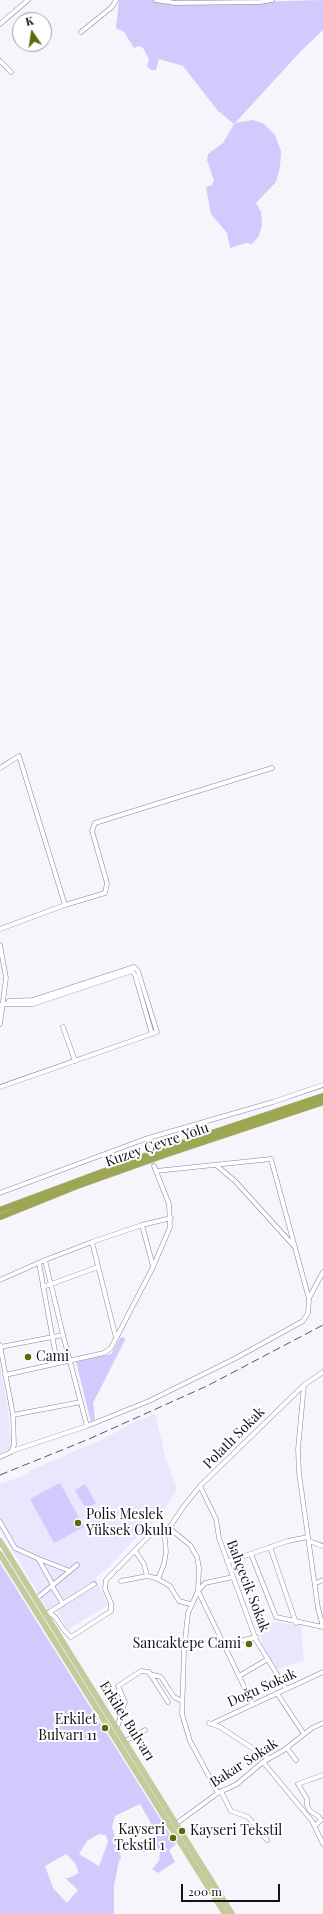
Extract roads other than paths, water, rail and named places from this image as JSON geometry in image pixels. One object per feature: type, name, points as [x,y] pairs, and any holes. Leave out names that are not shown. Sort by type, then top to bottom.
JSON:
[{"type":"highway","name":"Kuzey Çevre Yolu","points":[[0,1210],[157,1151],[323,1096]]},
{"type":"highway","name":"Kuzey Çevre Yolu","points":[[0,1217],[76,1186],[323,1102]]},
{"type":"main road","name":"Erkilet Bulvarı","points":[[0,1541],[36,1599],[47,1613],[125,1741],[196,1853],[232,1914]]},
{"type":"main road","name":"Erkilet Bulvarı","points":[[0,1554],[225,1914]]},
{"type":"main road","points":[[190,1857],[196,1853]]},
{"type":"street","points":[[0,24],[28,0]]},
{"type":"street","points":[[81,32],[110,8],[116,0]]},
{"type":"street","points":[[156,0],[260,2],[272,0]]},
{"type":"street","points":[[0,62],[10,72]]},
{"type":"street","points":[[0,768],[19,756],[65,905]]},
{"type":"street","points":[[0,929],[65,905],[104,894],[107,890],[106,880],[92,830],[96,823],[272,768]]},
{"type":"street","points":[[0,945],[6,974],[0,1024]]},
{"type":"street","points":[[3,1004],[9,1001],[32,1000],[130,967],[135,967]]},
{"type":"street","points":[[135,967],[133,972],[155,1033]]},
{"type":"street","points":[[135,967],[138,971],[155,1033]]},
{"type":"street","points":[[3,1004],[33,1004],[129,972],[133,972]]},
{"type":"street","points":[[63,1027],[75,1061]]},
{"type":"street","points":[[0,1087],[155,1033]]},
{"type":"street","points":[[0,1193],[145,1139],[266,1104],[323,1085]]},
{"type":"street","points":[[0,1457],[12,1450],[87,1426],[124,1412],[169,1391],[303,1321],[308,1313],[309,1299],[293,1245],[271,1159],[156,1171]]},
{"type":"street","points":[[215,1164],[235,1181],[293,1245]]},
{"type":"street","points":[[5,1375],[69,1359],[106,1352],[111,1348],[153,1267],[169,1232],[171,1218],[169,1204],[154,1166]]},
{"type":"street","points":[[0,1280],[45,1260],[92,1242],[142,1225],[171,1218]]},
{"type":"street","points":[[142,1225],[153,1267]]},
{"type":"street","points":[[92,1242],[116,1338]]},
{"type":"street","points":[[45,1260],[87,1426]]},
{"type":"street","points":[[39,1263],[57,1362]]},
{"type":"street","points":[[43,1287],[98,1267]]},
{"type":"street","points":[[309,1299],[323,1272]]},
{"type":"street","points":[[12,1450],[14,1445],[13,1415],[0,1346],[63,1335]]},
{"type":"street","name":"Polatlı Sokak","points":[[169,1528],[200,1486],[304,1385],[323,1372]]},
{"type":"street","points":[[251,1554],[276,1617],[296,1623],[323,1627],[318,1608],[316,1583],[308,1539],[298,1465],[304,1385]]},
{"type":"street","points":[[13,1415],[81,1402]]},
{"type":"street","name":"Bahçecik Sokak","points":[[200,1486],[216,1519],[219,1538],[227,1562],[256,1638],[286,1689]]},
{"type":"street","points":[[0,1522],[15,1548],[70,1571]]},
{"type":"street","points":[[47,1613],[56,1618],[63,1629],[71,1637],[111,1611],[111,1603],[105,1589],[106,1580],[141,1546],[149,1536],[169,1528],[190,1545],[197,1557],[199,1568],[198,1591],[252,1703]]},
{"type":"street","points":[[158,1579],[164,1564],[166,1552],[165,1539],[161,1530]]},
{"type":"street","points":[[227,1562],[294,1539],[308,1539],[323,1546]]},
{"type":"street","points":[[270,1548],[296,1623]]},
{"type":"street","points":[[135,1552],[144,1564],[147,1576]]},
{"type":"street","points":[[39,1559],[63,1604]]},
{"type":"street","points":[[36,1599],[77,1565]]},
{"type":"street","points":[[121,1581],[147,1576],[158,1579],[170,1586],[179,1601],[190,1604]]},
{"type":"street","points":[[233,1577],[204,1583],[190,1604],[184,1650],[182,1714],[189,1738],[230,1810],[248,1817],[267,1840]]},
{"type":"street","points":[[316,1583],[323,1580]]},
{"type":"street","points":[[47,1613],[94,1584]]},
{"type":"street","points":[[224,1645],[256,1638]]},
{"type":"street","points":[[239,1676],[268,1659]]},
{"type":"street","points":[[117,1728],[126,1702],[118,1686],[142,1670],[148,1671],[168,1702]]},
{"type":"street","name":"Doğu Sokak","points":[[269,1759],[220,1727],[209,1723],[323,1672]]},
{"type":"street","points":[[150,1674],[161,1677],[174,1697],[182,1701]]},
{"type":"street","points":[[277,1692],[304,1734]]},
{"type":"street","name":"Bakar Sokak","points":[[177,1823],[220,1792],[241,1781],[263,1762],[287,1748],[304,1734],[323,1723]]},
{"type":"street","points":[[125,1741],[145,1730]]},
{"type":"street","points":[[287,1748],[296,1760]]},
{"type":"street","points":[[263,1762],[315,1826],[323,1844]]},
{"type":"street","points":[[315,1826],[321,1820],[310,1811],[307,1805],[307,1799],[298,1784],[323,1775]]},
{"type":"tunnel","points":[[145,1139],[154,1166]]},
{"type":"railway","points":[[0,1475],[89,1439],[207,1386],[323,1325]]},
{"type":"place","name":"Cami","points":[[28,1357]]},
{"type":"place","name":"Polis Meslek Yüksek Okulu","points":[[78,1523]]},
{"type":"place","name":"Sancaktepe Cami","points":[[249,1644]]},
{"type":"place","name":"Erkilet Bulvarı 11","points":[[105,1728]]},
{"type":"place","name":"Kayseri Tekstil","points":[[182,1831]]},
{"type":"place","name":"Kayseri Tekstil 1","points":[[173,1838]]}]
